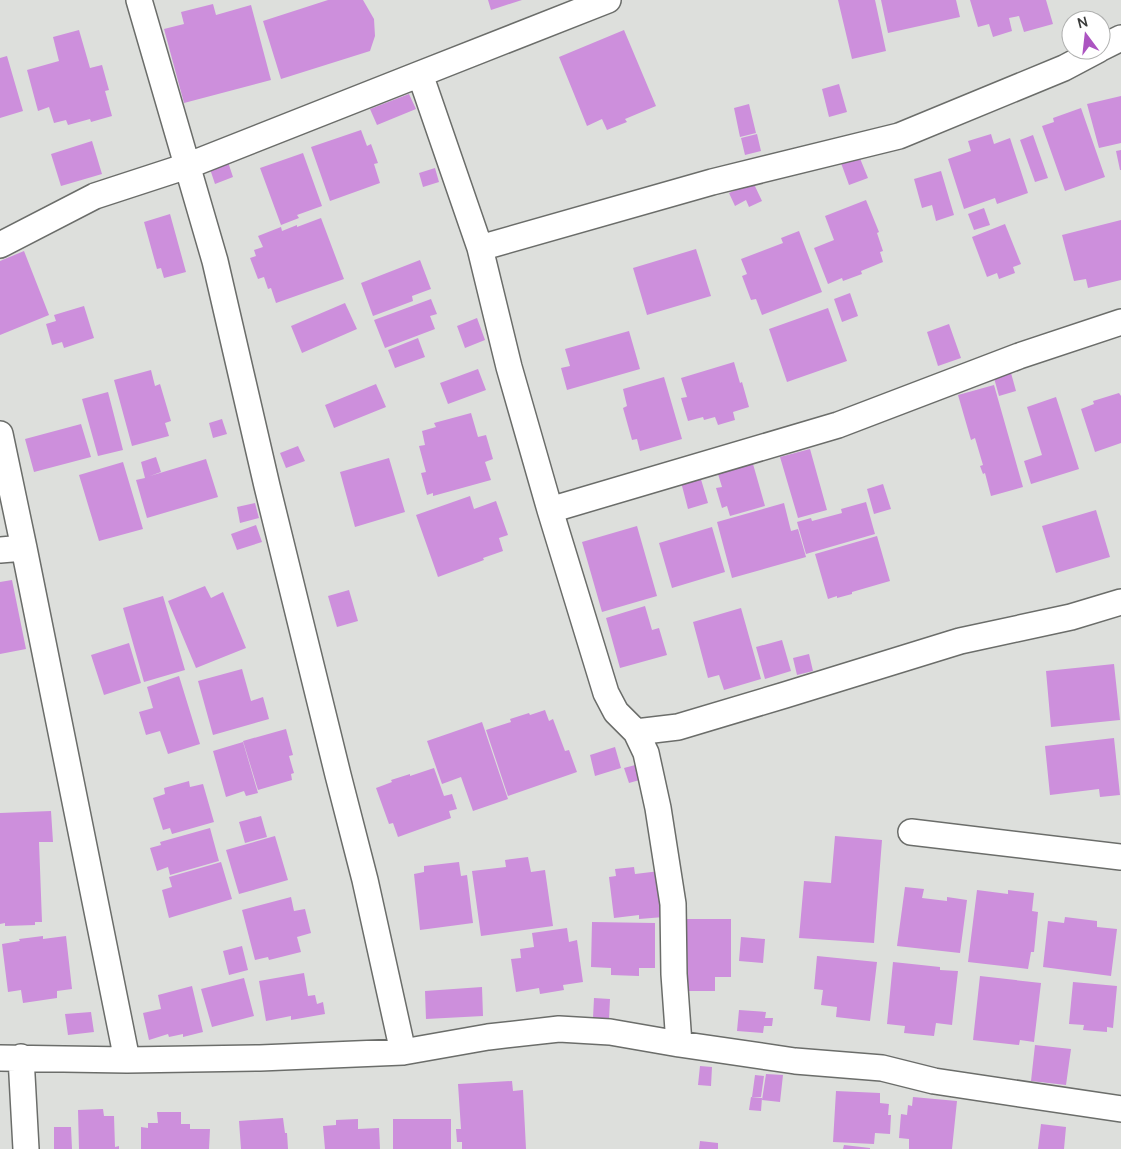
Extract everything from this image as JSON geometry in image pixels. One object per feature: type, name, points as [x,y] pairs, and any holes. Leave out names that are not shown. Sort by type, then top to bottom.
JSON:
[{"type":"street","points":[[139,0],[215,260],[269,496],[365,880],[403,1052]]},
{"type":"street","points":[[0,245],[95,196],[187,166],[608,0]]},
{"type":"street","points":[[480,248],[712,182],[899,136],[1079,60]]},
{"type":"street","points":[[420,74],[480,248],[509,367],[606,693],[616,712],[636,732],[646,753],[658,808],[673,904],[674,974],[679,1044]]},
{"type":"street","points":[[550,510],[838,425],[1019,356],[1121,322]]},
{"type":"street","points":[[0,434],[127,1060]]},
{"type":"street","points":[[0,550],[24,548]]},
{"type":"street","points":[[636,732],[678,726],[960,641],[1071,617],[1121,602]]},
{"type":"street","points":[[911,832],[1121,857]]},
{"type":"street","points":[[26,1149],[11,1058],[127,1060],[260,1058],[403,1052],[488,1037],[559,1029],[610,1032],[795,1061],[882,1068],[934,1081],[1121,1109]]},
{"type":"building","points":[[328,0],[363,0],[374,19],[375,36],[370,51],[281,79],[263,21]]},
{"type":"building","points":[[488,0],[522,0],[491,10]]},
{"type":"building","points":[[838,0],[875,0],[886,51],[852,59]]},
{"type":"building","points":[[881,0],[956,0],[960,17],[888,33]]},
{"type":"building","points":[[970,0],[1046,0],[1053,24],[1024,32],[1019,16],[1009,18],[1012,31],[993,37],[989,24],[978,27]]},
{"type":"building","points":[[213,4],[216,15],[251,5],[271,80],[184,103],[164,29],[184,24],[181,12]]},
{"type":"building","points":[[79,30],[90,68],[102,65],[109,90],[105,91],[112,116],[91,122],[90,119],[68,125],[66,120],[54,123],[49,107],[38,111],[27,70],[59,61],[53,37]]},
{"type":"building","points":[[624,30],[656,106],[625,119],[627,122],[607,130],[602,119],[587,126],[559,57]]},
{"type":"building","points":[[7,56],[23,111],[0,118],[0,58]]},
{"type":"building","points":[[839,84],[847,112],[829,117],[822,89]]},
{"type":"building","points":[[409,94],[416,109],[377,125],[370,109]]},
{"type":"building","points":[[1121,96],[1121,143],[1099,148],[1087,104]]},
{"type":"building","points":[[749,104],[756,133],[740,137],[734,108]]},
{"type":"building","points":[[1081,108],[1105,177],[1065,191],[1042,126],[1054,122],[1053,118]]},
{"type":"building","points":[[361,130],[367,146],[371,144],[378,163],[374,164],[380,183],[330,201],[311,147]]},
{"type":"building","points":[[757,134],[761,151],[745,155],[741,138]]},
{"type":"building","points":[[991,134],[994,144],[1010,138],[1028,193],[997,204],[995,198],[964,209],[948,159],[971,151],[968,141]]},
{"type":"building","points":[[1033,135],[1048,178],[1035,182],[1020,140]]},
{"type":"building","points":[[92,141],[102,174],[61,186],[51,154]]},
{"type":"building","points":[[1121,150],[1121,170],[1120,170],[1116,151]]},
{"type":"building","points":[[303,153],[322,206],[297,215],[299,218],[281,225],[260,168]]},
{"type":"building","points":[[859,156],[868,178],[849,185],[841,163]]},
{"type":"building","points":[[228,162],[233,177],[215,184],[210,169]]},
{"type":"building","points":[[435,168],[439,182],[423,187],[419,173]]},
{"type":"building","points":[[941,171],[954,215],[936,221],[932,205],[922,208],[914,179]]},
{"type":"building","points":[[753,182],[762,201],[749,207],[746,200],[735,206],[729,193]]},
{"type":"building","points":[[866,200],[879,232],[877,233],[883,251],[880,252],[883,262],[861,271],[862,274],[843,281],[842,278],[828,284],[814,248],[834,240],[825,216]]},
{"type":"building","points":[[984,208],[990,225],[974,230],[968,214]]},
{"type":"building","points":[[170,214],[186,272],[164,278],[161,268],[157,269],[144,222]]},
{"type":"building","points":[[321,218],[344,279],[276,303],[271,288],[268,289],[264,277],[258,279],[250,258],[256,256],[254,250],[263,247],[258,236],[281,227],[282,231]]},
{"type":"building","points":[[1121,220],[1121,280],[1088,288],[1086,279],[1074,281],[1062,235]]},
{"type":"building","points":[[1005,224],[1021,264],[1013,267],[1015,273],[999,279],[997,273],[987,277],[972,237]]},
{"type":"building","points":[[799,231],[822,292],[762,315],[756,299],[751,300],[742,276],[747,274],[741,259],[783,243],[781,238]]},
{"type":"building","points":[[696,249],[711,296],[647,315],[633,268]]},
{"type":"building","points":[[24,251],[49,315],[0,335],[0,261]]},
{"type":"building","points":[[420,260],[431,289],[412,296],[413,301],[373,316],[361,283]]},
{"type":"building","points":[[850,293],[858,316],[842,322],[834,299]]},
{"type":"building","points":[[431,299],[437,314],[430,316],[435,329],[385,348],[374,320]]},
{"type":"building","points":[[345,303],[357,329],[302,353],[291,326]]},
{"type":"building","points":[[84,306],[94,338],[64,348],[62,342],[52,345],[46,324],[56,321],[54,315]]},
{"type":"building","points":[[828,308],[847,361],[787,382],[769,329]]},
{"type":"building","points":[[477,318],[485,340],[465,348],[457,326]]},
{"type":"building","points":[[949,324],[961,358],[938,366],[927,332]]},
{"type":"building","points":[[629,331],[640,369],[567,390],[561,368],[570,366],[565,349]]},
{"type":"building","points":[[418,338],[425,357],[395,368],[388,350]]},
{"type":"building","points":[[734,362],[749,407],[733,412],[735,420],[718,425],[715,417],[704,420],[703,417],[688,421],[681,398],[687,397],[681,378]]},
{"type":"building","points":[[478,369],[486,390],[448,404],[440,383]]},
{"type":"building","points":[[151,370],[155,386],[160,384],[171,421],[165,423],[169,436],[132,446],[114,380]]},
{"type":"building","points":[[1011,373],[1016,391],[999,396],[994,378]]},
{"type":"building","points":[[664,377],[682,439],[640,451],[637,439],[632,440],[623,408],[627,406],[623,389]]},
{"type":"building","points":[[376,384],[386,407],[334,428],[325,405]]},
{"type":"building","points":[[994,385],[1023,487],[991,496],[985,473],[983,474],[980,466],[983,465],[975,438],[971,440],[958,395]]},
{"type":"building","points":[[108,392],[123,450],[98,456],[82,399]]},
{"type":"building","points":[[1119,393],[1121,396],[1121,443],[1095,452],[1081,409],[1094,404],[1093,401]]},
{"type":"building","points":[[1056,397],[1079,469],[1031,484],[1024,461],[1042,455],[1027,407]]},
{"type":"building","points":[[471,413],[478,437],[486,435],[493,459],[485,462],[491,480],[433,496],[433,493],[427,495],[421,473],[426,472],[419,446],[425,445],[422,431],[436,427],[434,423]]},
{"type":"building","points":[[222,419],[227,434],[213,438],[209,423]]},
{"type":"building","points":[[81,424],[91,457],[34,472],[25,439]]},
{"type":"building","points":[[298,446],[305,461],[286,468],[280,453]]},
{"type":"building","points":[[810,449],[827,510],[798,518],[780,457]]},
{"type":"building","points":[[156,457],[161,472],[150,476],[206,459],[218,497],[147,518],[136,480],[145,478],[141,462]]},
{"type":"building","points":[[389,458],[405,512],[355,527],[340,472]]},
{"type":"building","points":[[123,462],[143,529],[99,541],[79,475]]},
{"type":"building","points":[[753,464],[765,506],[730,516],[727,506],[722,508],[716,488],[722,487],[718,474]]},
{"type":"building","points":[[700,476],[708,503],[688,509],[681,482]]},
{"type":"building","points":[[883,484],[891,509],[874,514],[867,489]]},
{"type":"building","points":[[470,496],[474,509],[496,501],[508,535],[499,538],[503,551],[438,577],[416,515]]},
{"type":"building","points":[[866,502],[875,534],[806,554],[797,522],[811,518],[812,521],[842,513],[841,509]]},
{"type":"building","points":[[255,503],[259,518],[240,523],[237,507]]},
{"type":"building","points":[[784,503],[791,531],[798,529],[806,557],[732,578],[717,522]]},
{"type":"building","points":[[1096,510],[1110,557],[1056,573],[1042,526]]},
{"type":"building","points":[[256,525],[262,542],[237,550],[231,534]]},
{"type":"building","points":[[637,526],[657,596],[602,612],[582,542]]},
{"type":"building","points":[[712,527],[725,572],[672,588],[659,543]]},
{"type":"building","points":[[877,536],[890,581],[852,592],[852,594],[828,599],[815,554]]},
{"type":"building","points":[[12,580],[26,649],[0,654],[0,582]]},
{"type":"building","points":[[205,586],[211,598],[223,592],[246,648],[196,668],[168,601]]},
{"type":"building","points":[[349,590],[358,621],[337,627],[328,596]]},
{"type":"building","points":[[163,596],[185,670],[144,682],[123,608]]},
{"type":"building","points":[[645,606],[652,630],[659,628],[667,655],[620,668],[606,618]]},
{"type":"building","points":[[741,608],[761,679],[724,690],[719,675],[708,678],[693,622]]},
{"type":"building","points":[[782,640],[791,671],[765,679],[756,647]]},
{"type":"building","points":[[129,643],[141,683],[104,695],[91,655]]},
{"type":"building","points":[[809,654],[813,671],[797,675],[793,658]]},
{"type":"building","points":[[1114,664],[1120,720],[1051,727],[1046,671]]},
{"type":"building","points":[[242,669],[251,701],[263,697],[269,719],[213,735],[198,681]]},
{"type":"building","points":[[179,676],[200,744],[168,754],[160,731],[146,735],[139,712],[153,708],[147,687]]},
{"type":"building","points":[[545,710],[549,721],[553,719],[565,751],[569,750],[577,772],[508,796],[486,730],[511,722],[510,719]]},
{"type":"building","points":[[482,722],[508,799],[473,811],[461,777],[442,784],[427,741]]},
{"type":"building","points":[[286,729],[293,755],[289,756],[294,773],[291,774],[292,780],[258,790],[243,741]]},
{"type":"building","points":[[1114,738],[1120,795],[1100,797],[1099,789],[1050,795],[1045,746]]},
{"type":"building","points":[[243,742],[258,793],[246,796],[244,791],[226,797],[213,751]]},
{"type":"building","points":[[615,747],[621,768],[595,776],[590,755]]},
{"type":"building","points":[[639,764],[643,779],[629,783],[624,768]]},
{"type":"building","points":[[434,768],[444,796],[452,794],[457,809],[449,811],[451,818],[398,837],[393,823],[389,824],[376,788],[392,782],[391,780]]},
{"type":"building","points":[[189,781],[190,787],[203,784],[214,822],[172,834],[170,828],[163,830],[153,798],[165,794],[164,788]]},
{"type":"building","points":[[51,811],[53,842],[39,842],[42,922],[35,922],[35,925],[5,926],[5,923],[0,924],[0,813]]},
{"type":"building","points":[[261,816],[267,837],[245,843],[239,822]]},
{"type":"building","points":[[210,828],[219,861],[170,875],[168,867],[157,871],[150,848],[161,845],[160,842]]},
{"type":"building","points":[[275,836],[288,880],[239,894],[226,850]]},
{"type":"building","points":[[835,836],[882,840],[874,943],[799,938],[804,881],[831,883]]},
{"type":"building","points":[[528,857],[531,872],[545,870],[553,926],[481,936],[472,871],[506,867],[505,860]]},
{"type":"building","points":[[221,862],[232,899],[169,918],[162,890],[172,887],[169,877]]},
{"type":"building","points":[[459,862],[461,876],[467,875],[473,923],[420,930],[414,874],[424,872],[424,866]]},
{"type":"building","points":[[634,867],[635,874],[660,871],[664,917],[639,919],[639,915],[614,918],[609,877],[616,876],[615,869]]},
{"type":"building","points":[[905,887],[924,889],[922,898],[947,901],[947,897],[967,900],[960,953],[897,946]]},
{"type":"building","points":[[977,890],[1008,894],[1008,890],[1034,893],[1032,911],[1038,912],[1034,952],[1031,952],[1028,969],[968,962]]},
{"type":"building","points":[[291,897],[294,911],[305,909],[311,933],[297,937],[301,952],[269,960],[268,957],[255,960],[242,910]]},
{"type":"building","points":[[1065,917],[1097,921],[1097,927],[1117,929],[1111,976],[1043,967],[1048,921],[1064,923]]},
{"type":"building","points":[[679,919],[731,919],[731,977],[715,977],[715,991],[688,991],[688,977],[679,977]]},
{"type":"building","points":[[592,922],[655,923],[655,968],[639,968],[639,976],[611,975],[611,968],[591,967]]},
{"type":"building","points":[[567,928],[569,942],[577,940],[583,982],[563,985],[564,990],[540,994],[539,988],[516,992],[511,959],[521,958],[520,949],[534,947],[532,933]]},
{"type":"building","points":[[43,936],[43,939],[66,936],[72,989],[57,991],[57,998],[23,1003],[21,990],[8,992],[2,944],[20,941],[19,939]]},
{"type":"building","points":[[741,937],[765,939],[763,963],[739,961]]},
{"type":"building","points":[[242,946],[248,970],[229,975],[223,951]]},
{"type":"building","points":[[817,956],[877,962],[870,1021],[836,1017],[837,1007],[821,1005],[823,990],[814,989]]},
{"type":"building","points":[[893,962],[958,971],[952,1025],[936,1023],[934,1036],[904,1033],[905,1026],[887,1024]]},
{"type":"building","points":[[304,973],[308,996],[315,995],[317,1004],[323,1002],[325,1014],[291,1020],[291,1016],[266,1021],[259,981]]},
{"type":"building","points":[[980,976],[1041,983],[1034,1042],[1020,1040],[1019,1045],[973,1040]]},
{"type":"building","points":[[244,978],[254,1016],[212,1027],[201,989]]},
{"type":"building","points":[[1073,982],[1117,986],[1113,1028],[1107,1027],[1107,1032],[1083,1030],[1084,1025],[1069,1024]]},
{"type":"building","points":[[192,986],[203,1032],[183,1037],[183,1034],[169,1037],[168,1034],[149,1040],[143,1013],[161,1009],[158,995]]},
{"type":"building","points":[[482,987],[483,1016],[426,1019],[425,991]]},
{"type":"building","points":[[594,998],[610,999],[609,1019],[593,1018]]},
{"type":"building","points":[[739,1010],[766,1012],[765,1018],[773,1018],[772,1026],[764,1026],[763,1033],[737,1031]]},
{"type":"building","points":[[91,1012],[94,1032],[68,1035],[65,1014]]},
{"type":"building","points":[[1035,1045],[1071,1049],[1066,1085],[1031,1081]]},
{"type":"building","points":[[700,1066],[712,1067],[711,1086],[698,1085]]},
{"type":"building","points":[[766,1074],[783,1075],[780,1102],[762,1100]]},
{"type":"building","points":[[755,1075],[764,1076],[761,1097],[752,1097]]},
{"type":"building","points":[[512,1081],[513,1091],[523,1090],[526,1149],[462,1149],[462,1142],[457,1142],[456,1129],[461,1129],[458,1084]]},
{"type":"building","points":[[836,1091],[880,1093],[880,1103],[889,1104],[888,1115],[891,1115],[890,1134],[875,1133],[874,1144],[833,1142]]},
{"type":"building","points":[[751,1097],[762,1098],[761,1111],[749,1110]]},
{"type":"building","points":[[913,1097],[957,1101],[952,1149],[909,1149],[909,1139],[899,1138],[901,1114],[907,1115],[908,1105],[912,1106]]},
{"type":"building","points":[[103,1109],[104,1116],[114,1116],[115,1147],[119,1146],[119,1149],[79,1149],[78,1110]]},
{"type":"building","points":[[157,1112],[181,1112],[181,1124],[190,1124],[190,1129],[210,1129],[209,1149],[141,1149],[141,1127],[148,1128],[148,1123],[158,1123]]},
{"type":"building","points":[[283,1118],[285,1133],[287,1133],[288,1149],[241,1149],[239,1121]]},
{"type":"building","points":[[358,1119],[358,1129],[379,1128],[380,1149],[325,1149],[323,1126],[336,1125],[336,1120]]},
{"type":"building","points":[[393,1119],[451,1119],[451,1149],[393,1149]]},
{"type":"building","points":[[1041,1124],[1066,1127],[1064,1149],[1038,1149]]},
{"type":"building","points":[[54,1127],[71,1127],[72,1149],[54,1149]]},
{"type":"building","points":[[700,1141],[718,1143],[718,1149],[699,1149]]},
{"type":"building","points":[[844,1145],[870,1148],[870,1149],[843,1149]]}]
